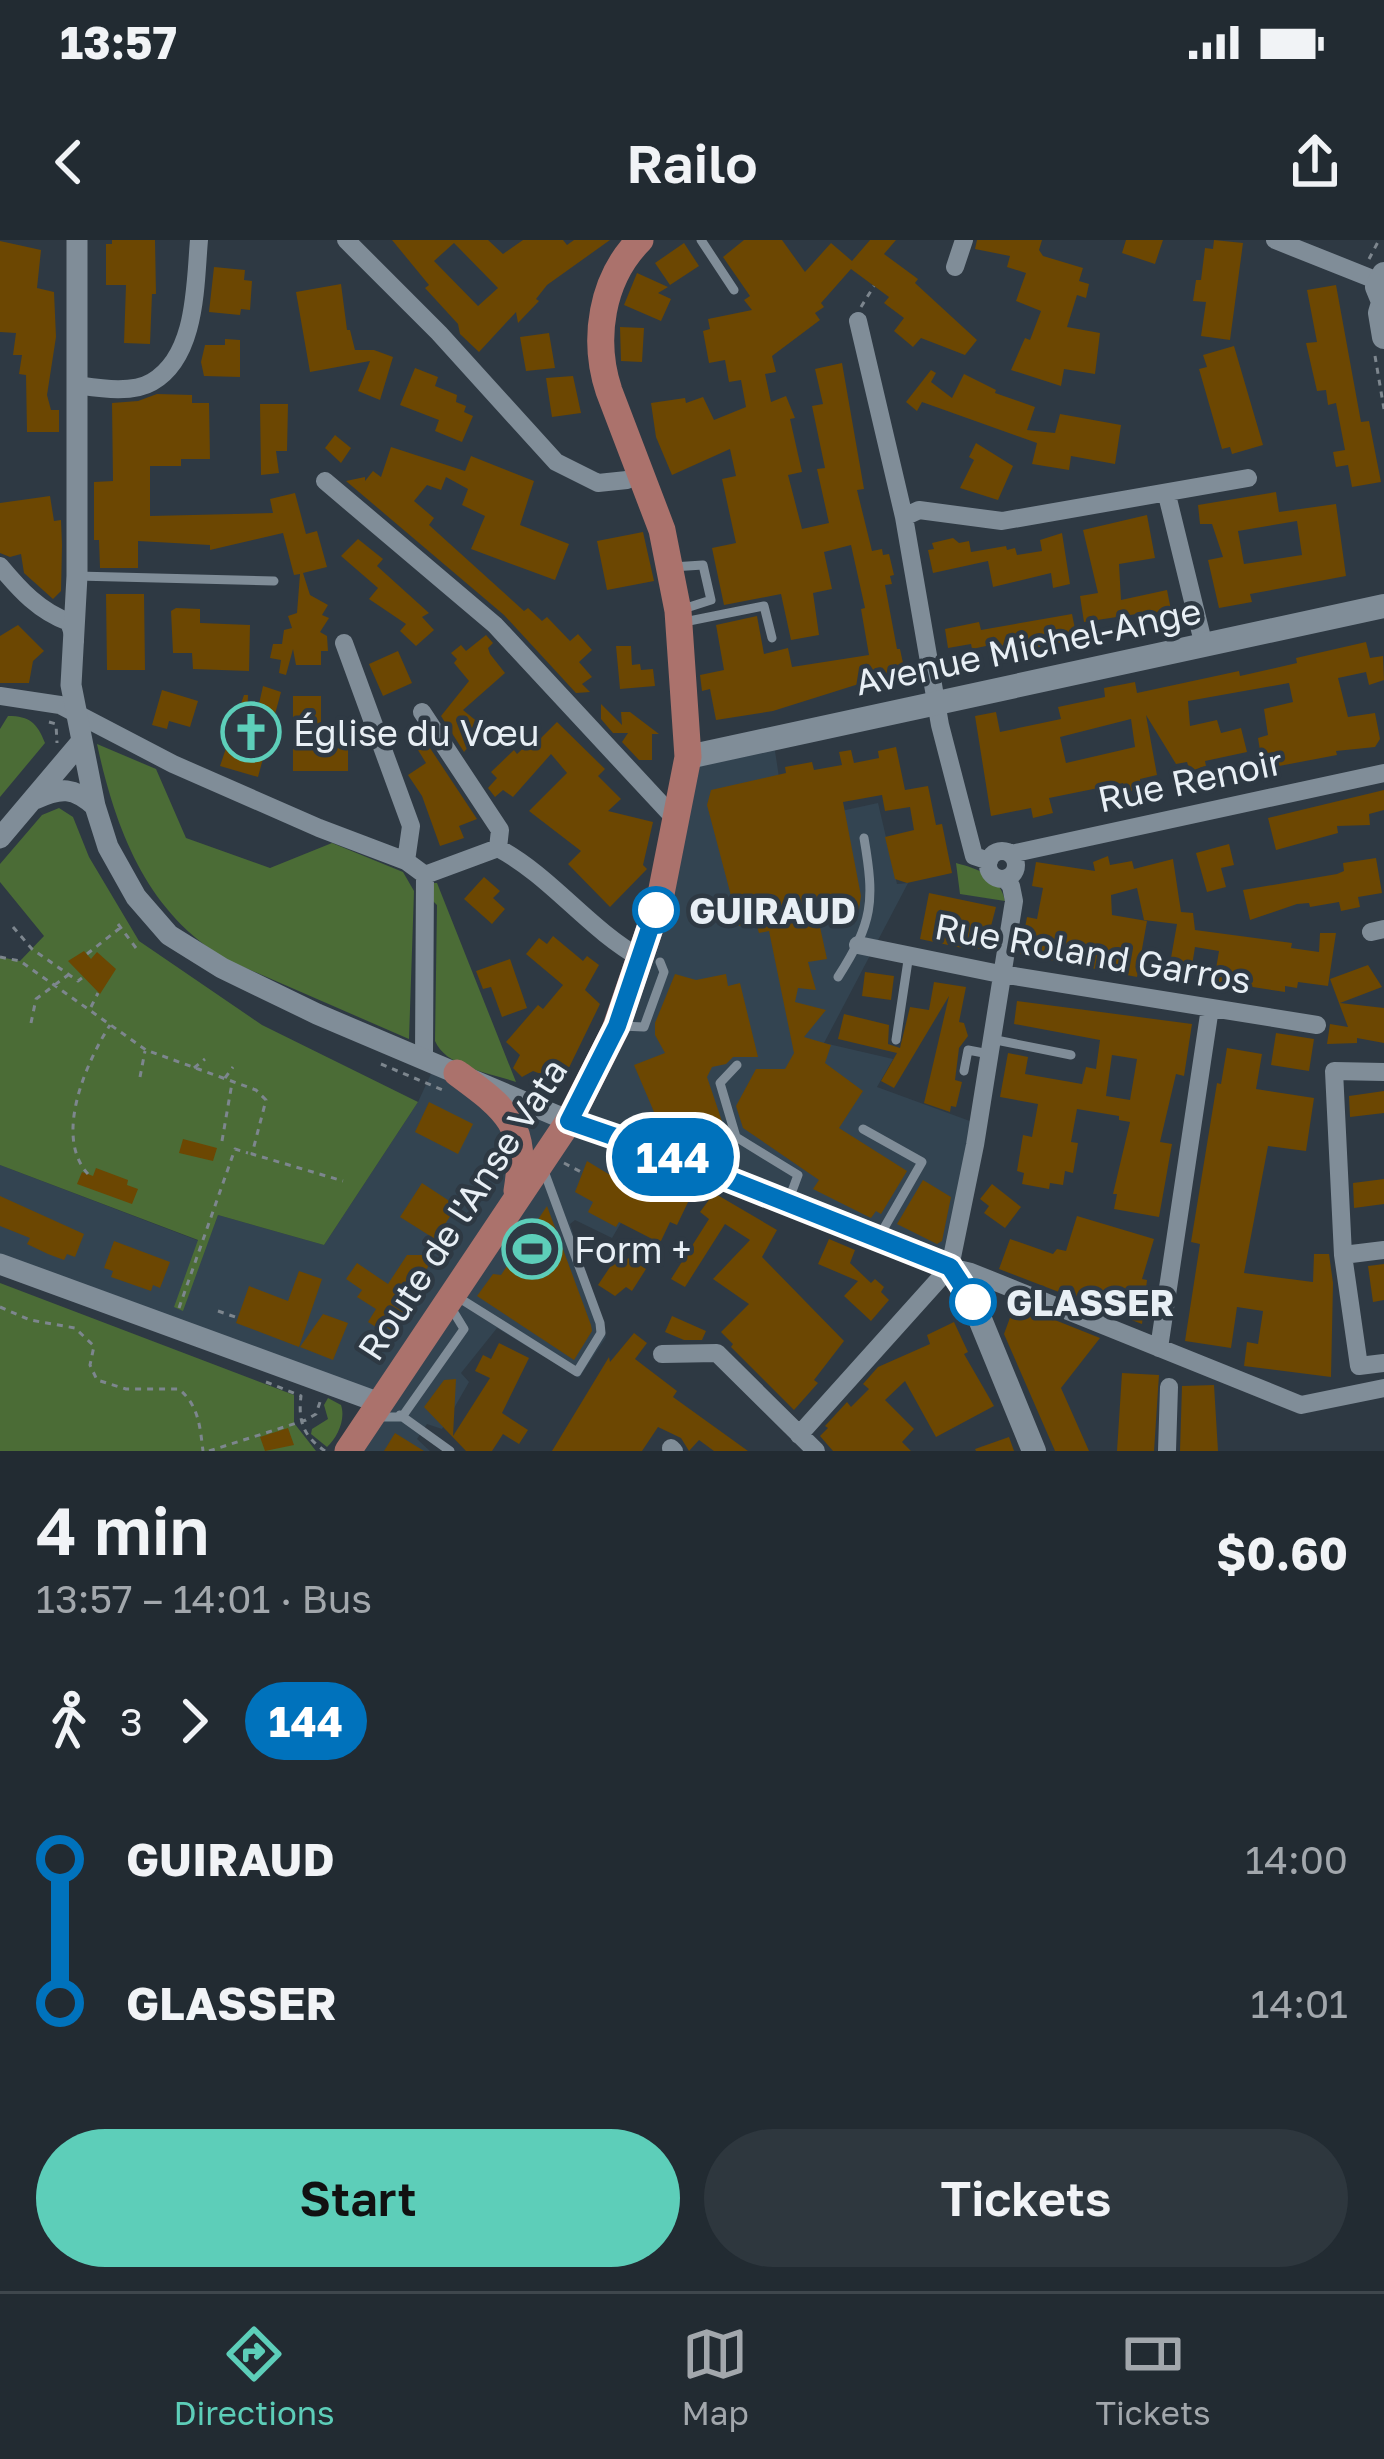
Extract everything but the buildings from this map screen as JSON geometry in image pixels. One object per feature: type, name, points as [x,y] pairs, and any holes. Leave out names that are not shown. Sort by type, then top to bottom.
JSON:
[{"type":"main road","name":"Route de l'Anse Vata","points":[[348,1451],[383,1413],[449,1296],[516,1198],[549,1161],[569,1121],[638,1025],[655,964],[688,757],[672,567],[601,368],[609,291],[630,244]]},
{"type":"main road","points":[[1378,285],[1384,337]]},
{"type":"main road","name":"Avenue Michel-Ange","points":[[688,757],[1384,607]]},
{"type":"main road","points":[[450,1081],[505,1108],[521,1149],[516,1198]]},
{"type":"main road","points":[[569,1121],[950,1267],[973,1302],[1034,1451]]},
{"type":"street","points":[[77,240],[77,576],[71,685],[108,847],[136,897],[169,935],[222,968],[317,1014],[424,1056],[450,1081],[569,1121]]},
{"type":"street","points":[[76,385],[128,389],[152,382],[170,364],[191,316],[199,240]]},
{"type":"street","points":[[346,240],[439,333],[556,462],[598,483],[627,480],[639,473]]},
{"type":"street","points":[[955,266],[964,240]]},
{"type":"street","points":[[1275,240],[1378,285]]},
{"type":"street","points":[[858,320],[904,517],[936,702],[970,847],[974,856],[989,861]]},
{"type":"street","points":[[904,517],[919,510],[1002,521],[1248,478]]},
{"type":"street","points":[[325,481],[495,626],[677,821]]},
{"type":"street","points":[[1167,495],[1204,646]]},
{"type":"street","points":[[0,566],[51,616],[69,622],[76,641]]},
{"type":"street","points":[[344,643],[411,826],[406,861]]},
{"type":"street","points":[[0,696],[60,705],[271,808],[406,861],[424,875]]},
{"type":"street","points":[[422,712],[500,830],[498,848]]},
{"type":"street","points":[[0,838],[82,740]]},
{"type":"street","name":"Rue Renoir","points":[[1011,854],[1384,773]]},
{"type":"street","points":[[29,801],[62,789],[79,791],[95,806]]},
{"type":"street","points":[[424,875],[498,848],[531,866],[608,937],[655,964]]},
{"type":"street","points":[[989,861],[998,852],[1011,854],[1016,866],[1005,879]]},
{"type":"street","points":[[799,1435],[950,1267],[1014,901],[1011,886],[992,874],[989,861]]},
{"type":"street","points":[[424,875],[424,1056]]},
{"type":"street","name":"Rue Roland Garros","points":[[858,945],[1001,974],[1317,1025]]},
{"type":"street","points":[[1159,1348],[1210,1008]]},
{"type":"street","points":[[1384,1072],[1334,1070],[1342,1256],[1359,1366],[1384,1363]]},
{"type":"street","points":[[1342,1256],[1384,1250]]},
{"type":"street","points":[[0,1264],[383,1413]]},
{"type":"street","points":[[950,1267],[1301,1405],[1384,1388]]},
{"type":"street","points":[[662,1354],[717,1353],[816,1451]]},
{"type":"street","points":[[1167,1451],[1168,1387]]},
{"type":"lane","points":[[701,240],[734,290]]},
{"type":"lane","points":[[77,576],[274,580]]},
{"type":"lane","points":[[678,617],[764,606],[772,638]]},
{"type":"lane","points":[[838,977],[858,945],[873,890],[864,838]]},
{"type":"lane","points":[[896,1040],[909,954]]},
{"type":"lane","points":[[655,964],[666,988]]},
{"type":"lane","points":[[964,1071],[968,1049],[1071,1054]]},
{"type":"lane","points":[[737,1065],[720,1083],[736,1137],[798,1175],[788,1202]]},
{"type":"lane","points":[[863,1129],[922,1162],[878,1239]]},
{"type":"lane","points":[[449,1296],[577,1372],[601,1333],[600,1323],[549,1161]]},
{"type":"lane","points":[[383,1413],[450,1451]]},
{"type":"path","points":[[1378,285],[1368,260],[1379,240]]},
{"type":"path","points":[[858,320],[863,300],[874,286]]},
{"type":"path","points":[[87,954],[119,926],[140,952]]},
{"type":"path","points":[[13,927],[32,949],[78,981],[82,978]]},
{"type":"path","points":[[0,958],[20,962],[146,1049],[256,1090],[266,1100],[252,1154]]},
{"type":"path","points":[[31,1023],[36,999],[69,974]]},
{"type":"path","points":[[91,1009],[98,993]]},
{"type":"path","points":[[88,1174],[78,1164],[72,1130],[87,1060],[111,1023]]},
{"type":"path","points":[[140,1077],[146,1049]]},
{"type":"path","points":[[193,1069],[205,1059]]},
{"type":"path","points":[[381,1064],[450,1081]]},
{"type":"path","points":[[224,1079],[233,1067]]},
{"type":"path","points":[[222,1141],[232,1082]]},
{"type":"path","points":[[176,1315],[235,1149],[343,1181]]},
{"type":"path","points":[[549,1161],[581,1172]]},
{"type":"path","points":[[0,1307],[29,1320],[75,1328],[94,1346],[90,1365],[98,1380],[127,1390],[179,1390],[191,1400],[208,1451],[316,1414],[323,1394],[334,1398]]},
{"type":"path","points":[[218,1311],[238,1318]]},
{"type":"path","points":[[251,1377],[301,1396]]},
{"type":"path","points":[[304,1387],[299,1421],[325,1451]]},
{"type":"shaded area","points":[[773,738],[786,823],[878,803],[897,884],[908,883],[824,1043],[893,1059],[877,1087],[978,1124],[950,1267],[662,1153],[612,1238],[575,1220],[570,1224],[606,1337],[579,1378],[497,1328],[461,1373],[469,1382],[442,1429],[427,1424],[417,1439],[430,1451],[348,1451],[379,1404],[0,1264],[0,1165],[207,1244],[218,1215],[324,1245],[418,1102],[436,1063],[569,1121],[615,1030],[688,757]]},
{"type":"green space","points":[[8,716],[32,722],[45,743],[0,797],[0,729]]},
{"type":"green space","points":[[97,744],[156,769],[186,838],[270,868],[332,843],[403,872],[414,891],[409,1039],[232,962],[179,922],[140,870],[126,840]]},
{"type":"green space","points":[[59,808],[73,817],[89,857],[139,941],[262,1025],[418,1102],[324,1245],[218,1215],[183,1311],[174,1307],[198,1240],[0,1165],[0,957],[20,961],[44,936],[0,882],[0,864],[42,815]]},
{"type":"green space","points":[[956,863],[993,880],[1005,901],[960,894]]},
{"type":"green space","points":[[434,883],[516,1082],[459,1063],[435,1041]]},
{"type":"green space","points":[[0,1283],[294,1395],[294,1423],[316,1451],[0,1451]]},
{"type":"green space","points":[[328,1398],[341,1405],[342,1417],[327,1447],[311,1434],[328,1419],[324,1405]]},
{"type":"bus line","name":"144","points":[[656,910],[617,1026],[569,1121],[950,1267],[973,1302]]},
{"type":"place","name":"Église du Vœu","points":[[251,732]]},
{"type":"place","name":"GUIRAUD","points":[[656,910]]},
{"type":"place","name":"Form +","points":[[532,1249]]},
{"type":"place","name":"GLASSER","points":[[973,1302]]}]
